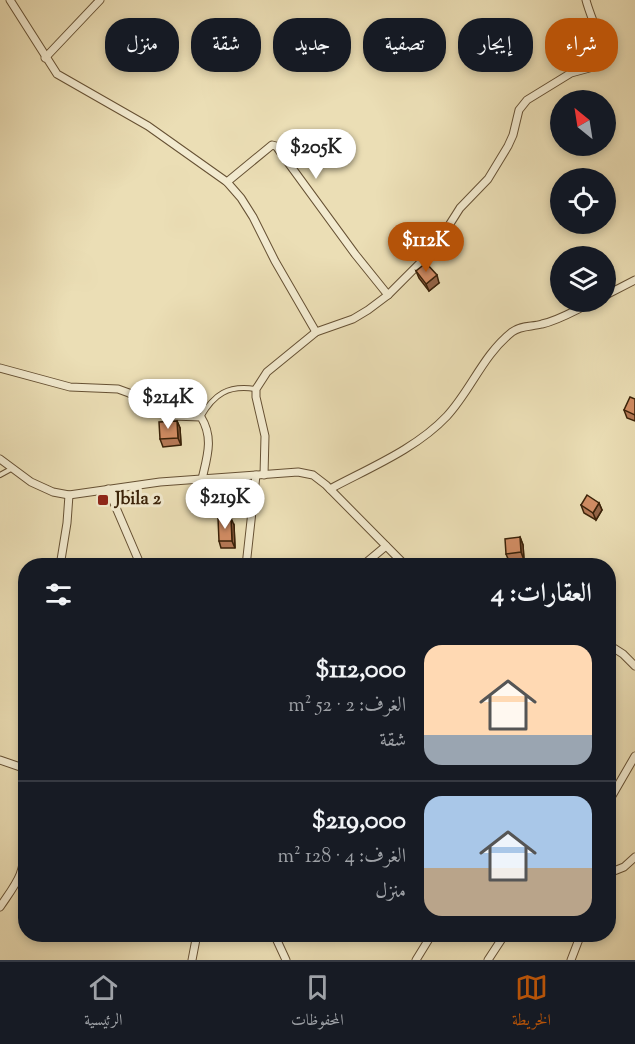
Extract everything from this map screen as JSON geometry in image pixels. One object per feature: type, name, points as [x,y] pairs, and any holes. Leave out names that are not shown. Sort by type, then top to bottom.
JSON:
[{"type":"street","points":[[10,0],[45,58],[64,80],[141,122],[227,182],[254,217],[275,261],[316,332]]},
{"type":"street","points":[[45,58],[100,0]]},
{"type":"street","points":[[264,475],[265,436],[256,389],[267,372],[316,332],[353,319],[388,295],[434,249],[460,208],[488,179],[508,147],[519,110],[527,100],[571,73],[598,68],[604,64],[606,56],[586,0]]},
{"type":"street","points":[[227,182],[272,145],[276,146],[388,295]]},
{"type":"street","points":[[616,290],[635,280]]},
{"type":"street","points":[[330,489],[431,431],[457,404],[494,350],[513,332],[520,327],[556,320],[572,312]]},
{"type":"street","points":[[0,368],[69,387],[118,389],[129,393],[158,412],[172,416],[201,417],[209,436],[210,447],[202,479]]},
{"type":"street","points":[[0,459],[43,487],[69,495],[160,482],[298,472],[313,475],[330,489],[398,558]]},
{"type":"street","points":[[247,558],[256,475]]},
{"type":"street","points":[[108,489],[138,558]]},
{"type":"street","points":[[61,558],[69,495]]},
{"type":"street","points":[[372,558],[386,546]]},
{"type":"street","points":[[616,650],[635,666]]},
{"type":"street","points":[[616,789],[635,756]]},
{"type":"street","points":[[0,760],[18,766]]},
{"type":"street","points":[[616,870],[624,867],[635,857]]},
{"type":"street","points":[[0,907],[18,881]]},
{"type":"street","points":[[192,960],[196,942]]},
{"type":"street","points":[[278,942],[286,960]]},
{"type":"street","points":[[416,960],[427,942]]},
{"type":"street","points":[[488,960],[500,942]]},
{"type":"street","points":[[571,960],[578,942]]},
{"type":"lane","points":[[201,417],[213,398],[220,394],[238,387],[256,389]]},
{"type":"lane","points":[[0,475],[12,468]]},
{"type":"building","points":[[426,263],[437,275],[426,284],[416,271]]},
{"type":"building","points":[[630,397],[635,399],[635,415],[624,410]]},
{"type":"building","points":[[177,421],[178,438],[160,439],[159,422]]},
{"type":"building","points":[[587,495],[599,503],[593,513],[581,505]]},
{"type":"building","points":[[218,518],[231,518],[232,541],[219,541]]},
{"type":"building","points":[[520,537],[521,552],[506,554],[505,539]]},
{"type":"place","name":"Jbila 2","points":[[103,500]]}]
